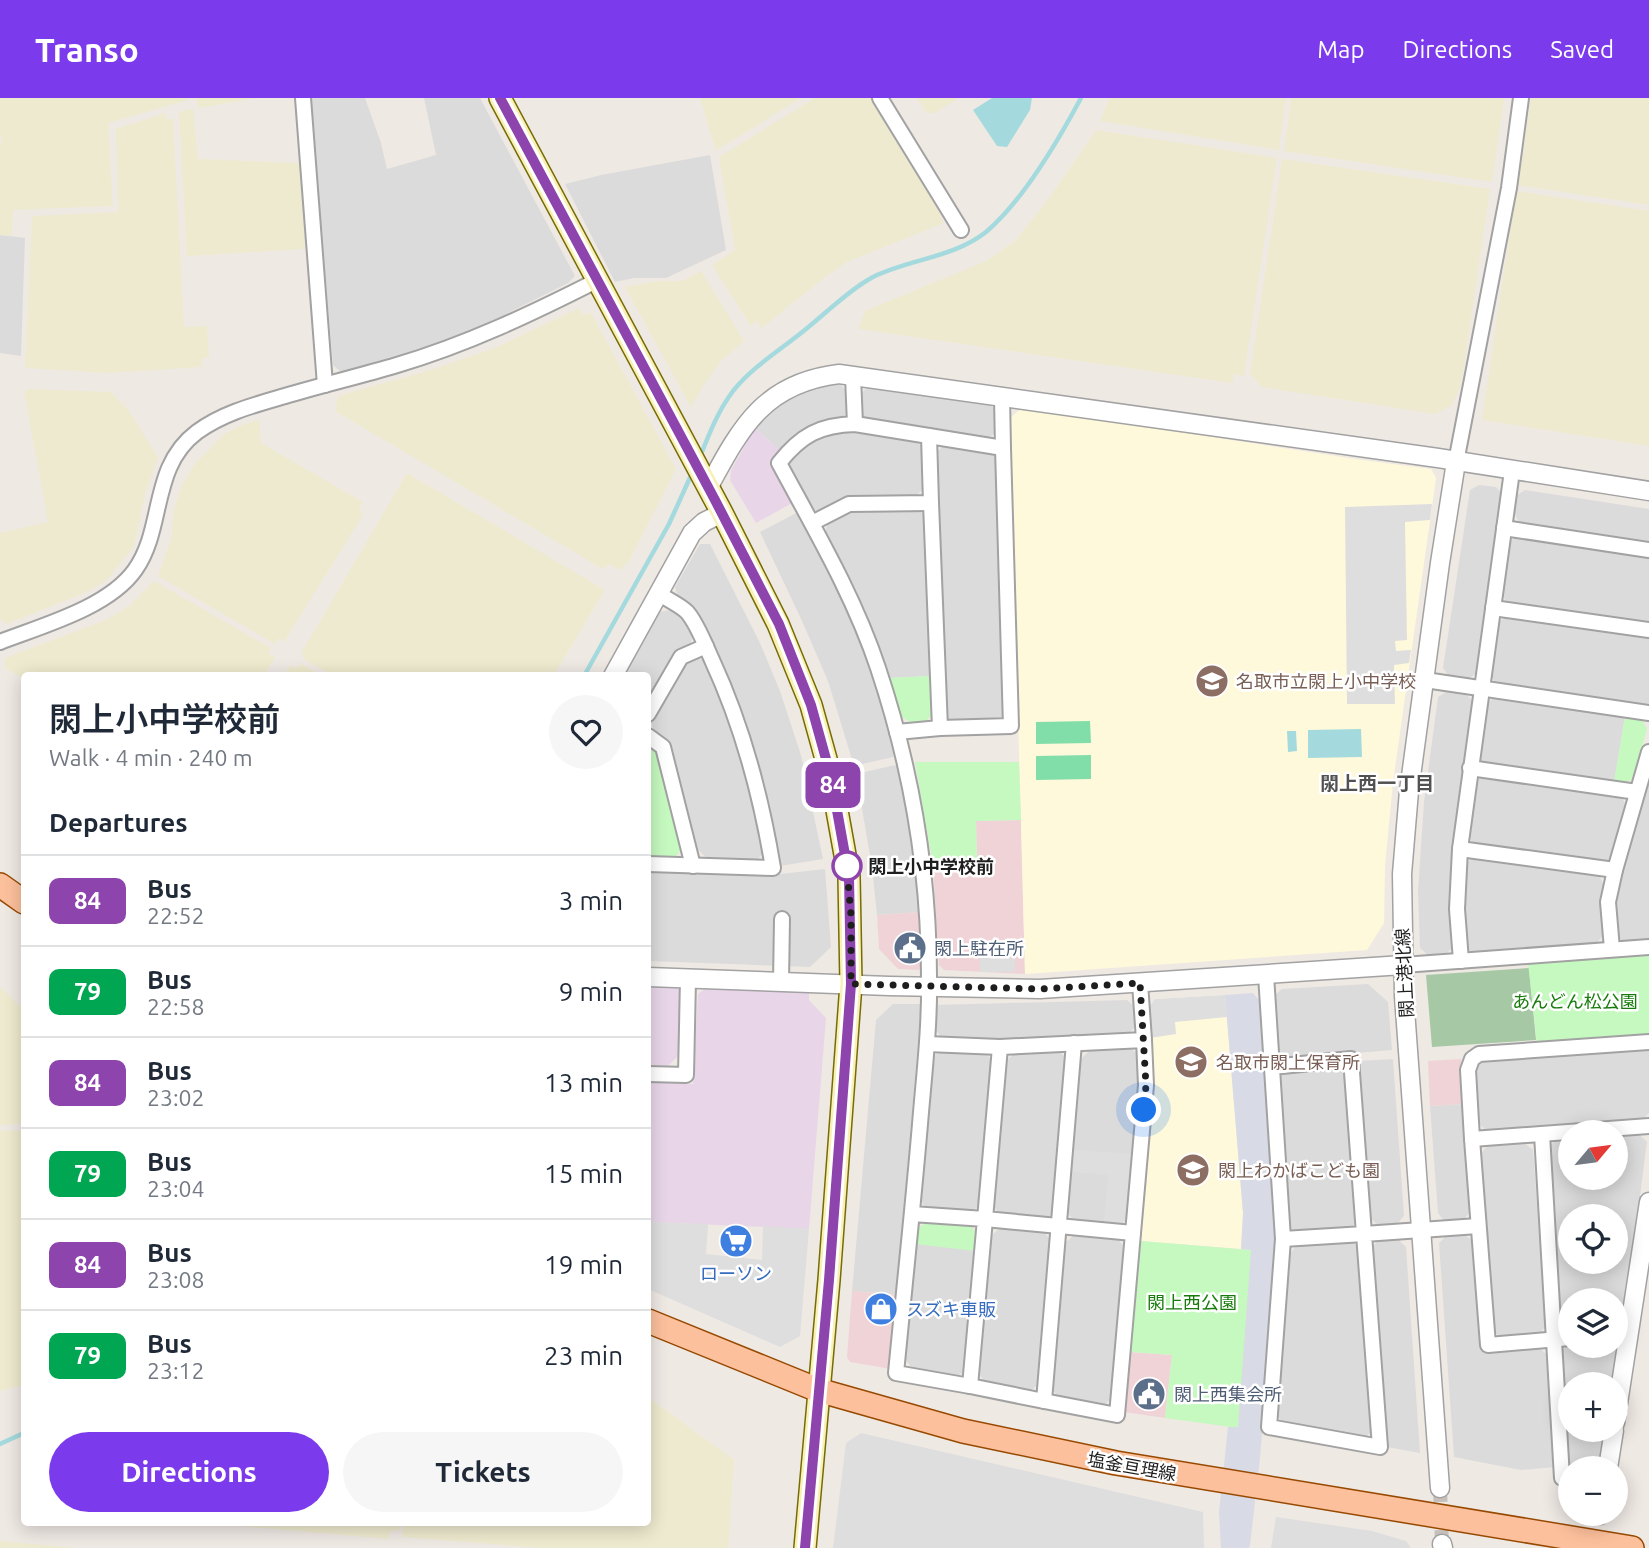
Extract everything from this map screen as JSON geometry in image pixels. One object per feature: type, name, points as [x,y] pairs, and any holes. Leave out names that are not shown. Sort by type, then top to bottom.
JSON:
[{"type":"main road","points":[[500,98],[779,624],[822,740],[844,839],[849,877],[851,984],[829,1280],[805,1548]]},
{"type":"main road","points":[[0,885],[21,900]]},
{"type":"main road","name":"塩釜亘理線","points":[[651,1322],[818,1390],[962,1431],[1116,1464],[1632,1548]]},
{"type":"street","points":[[303,98],[325,385]]},
{"type":"street","points":[[880,98],[961,230]]},
{"type":"street","points":[[1456,461],[1509,188],[1521,98]]},
{"type":"street","points":[[0,642],[90,605],[109,594],[135,571],[151,533],[165,474],[195,433],[240,409],[398,365],[473,340],[598,280]]},
{"type":"street","points":[[853,376],[855,424]]},
{"type":"street","points":[[700,474],[744,425],[776,395],[818,377],[853,376],[1649,491]]},
{"type":"street","points":[[897,733],[1011,726],[1002,397]]},
{"type":"street","points":[[1003,448],[855,424],[834,425],[814,431],[791,448],[779,463],[848,593],[877,667],[897,733],[922,859],[929,988],[927,1044],[896,1373],[1117,1415],[1146,1085],[1140,983]]},
{"type":"street","points":[[929,436],[940,729]]},
{"type":"street","name":"閖上港北線","points":[[1440,1488],[1403,965],[1404,860],[1409,791],[1456,461]]},
{"type":"street","points":[[1461,961],[1457,909],[1460,849],[1512,471]]},
{"type":"street","points":[[812,523],[849,504],[931,503]]},
{"type":"street","points":[[615,672],[695,529],[722,513]]},
{"type":"street","points":[[1504,528],[1649,550]]},
{"type":"street","points":[[651,864],[773,868],[764,813],[729,696],[687,612],[660,594]]},
{"type":"street","points":[[1493,608],[1649,630]]},
{"type":"street","points":[[651,709],[681,657],[706,646]]},
{"type":"street","points":[[1425,680],[1649,713]]},
{"type":"street","points":[[651,738],[663,747],[693,866]]},
{"type":"street","points":[[1612,950],[1608,902],[1649,752]]},
{"type":"street","points":[[1470,768],[1637,792]]},
{"type":"street","points":[[1460,849],[1615,870]]},
{"type":"street","points":[[780,982],[782,919]]},
{"type":"street","points":[[651,977],[929,988],[1040,989],[1649,947]]},
{"type":"street","points":[[1266,975],[1283,1239],[1269,1427],[1380,1447],[1351,1059],[1272,1067]]},
{"type":"street","points":[[651,1074],[686,1074],[688,979]]},
{"type":"street","points":[[927,1044],[1000,1046],[1144,1040]]},
{"type":"street","points":[[1558,1339],[1488,1345],[1468,1070],[1475,1056],[1479,1054],[1649,1042]]},
{"type":"street","points":[[1044,1401],[1074,1043]]},
{"type":"street","points":[[970,1386],[1000,1046]]},
{"type":"street","points":[[1472,1139],[1649,1126]]},
{"type":"street","points":[[1542,1134],[1561,1456]]},
{"type":"street","points":[[1628,1309],[1649,1202]]},
{"type":"street","points":[[912,1214],[1133,1233]]},
{"type":"street","points":[[1283,1239],[1478,1226]]},
{"type":"shaded area","points":[[0,98],[188,100],[108,123],[113,206],[13,210],[12,236],[0,235]]},
{"type":"shaded area","points":[[196,98],[256,98],[199,108]]},
{"type":"shaded area","points":[[310,98],[365,98],[387,169],[436,155],[424,98],[480,98],[575,276],[568,283],[464,335],[341,372],[333,365]]},
{"type":"shaded area","points":[[700,98],[801,98],[716,151]]},
{"type":"shaded area","points":[[815,98],[873,98],[944,212],[940,215],[944,223],[847,262],[762,328],[757,321],[751,326],[712,265],[735,250],[719,157]]},
{"type":"shaded area","points":[[917,98],[958,98],[935,113],[926,113]]},
{"type":"shaded area","points":[[1110,98],[1286,98],[1279,150],[1100,121]]},
{"type":"shaded area","points":[[1291,98],[1504,98],[1492,182],[1284,151]]},
{"type":"shaded area","points":[[1531,98],[1649,98],[1649,205],[1518,185]]},
{"type":"shaded area","points":[[193,109],[198,159],[300,163],[305,249],[187,256],[179,112]]},
{"type":"shaded area","points":[[166,113],[166,119],[173,119],[184,327],[207,326],[209,357],[202,359],[201,367],[108,373],[25,368],[32,216],[118,212],[116,129]]},
{"type":"shaded area","points":[[1096,130],[1277,158],[1244,376],[1234,374],[1232,383],[858,329],[865,311],[986,261],[1015,241],[1050,197]]},
{"type":"shaded area","points":[[710,155],[726,250],[666,278],[634,278],[615,282],[565,184]]},
{"type":"shaded area","points":[[1282,159],[1490,189],[1461,385],[1452,405],[1435,414],[1262,387],[1250,374]]},
{"type":"shaded area","points":[[1516,191],[1649,211],[1649,446],[1482,420]]},
{"type":"shaded area","points":[[0,235],[25,238],[21,356],[0,353]]},
{"type":"shaded area","points":[[701,271],[744,341],[721,361],[691,407],[625,287],[658,281],[682,281]]},
{"type":"shaded area","points":[[579,308],[583,315],[591,313],[676,469],[629,561],[620,570],[609,564],[603,569],[335,411],[338,396],[434,369],[497,347]]},
{"type":"shaded area","points":[[840,384],[848,393],[849,410],[841,420],[829,420],[809,427],[780,451],[755,428],[771,409],[786,399],[804,390]]},
{"type":"shaded area","points":[[871,385],[988,402],[997,412],[998,430],[988,439],[868,422],[861,413],[860,394]]},
{"type":"shaded area","points":[[28,389],[111,392],[128,409],[158,458],[145,494],[134,546],[106,581],[87,592],[7,624],[0,619],[0,533],[48,522],[24,392]]},
{"type":"shaded area","name":"名取市立閖上小中学校","points":[[1022,408],[1431,469],[1436,478],[1393,782],[1385,865],[1384,923],[1367,950],[1025,974],[1010,418]]},
{"type":"shaded area","points":[[259,420],[261,443],[363,502],[359,509],[363,515],[284,642],[278,638],[275,644],[158,576],[171,538],[174,510],[181,487],[194,465],[224,434]]},
{"type":"shaded area","points":[[755,428],[780,451],[794,502],[756,523],[730,480],[731,470]]},
{"type":"shaded area","points":[[836,431],[916,440],[924,450],[925,487],[917,495],[850,497],[822,512],[811,509],[789,467],[790,456],[819,436]]},
{"type":"shaded area","points":[[945,444],[991,451],[998,460],[1006,715],[997,723],[953,723],[944,715],[935,454]]},
{"type":"shaded area","points":[[407,473],[605,590],[556,672],[326,672],[304,659],[302,652]]},
{"type":"shaded area","points":[[1479,485],[1496,487],[1502,494],[1478,672],[1468,679],[1449,676],[1443,668],[1470,490]]},
{"type":"shaded area","points":[[1525,490],[1649,509],[1649,543],[1521,525],[1514,513],[1517,495]]},
{"type":"shaded area","points":[[1432,504],[1430,520],[1405,522],[1407,640],[1395,641],[1396,651],[1411,650],[1409,663],[1394,665],[1395,704],[1347,704],[1345,507]]},
{"type":"shaded area","points":[[916,508],[926,516],[930,676],[889,678],[857,596],[825,533],[828,521],[852,511]]},
{"type":"shaded area","points":[[800,511],[841,592],[863,645],[886,714],[895,751],[893,757],[854,766],[828,681],[760,532]]},
{"type":"shaded area","points":[[1519,536],[1649,555],[1649,624],[1508,604],[1501,594],[1508,542]]},
{"type":"shaded area","points":[[700,544],[710,544],[760,643],[780,691],[801,755],[823,859],[780,866],[758,767],[735,697],[720,663],[679,600],[675,587]]},
{"type":"shaded area","points":[[154,581],[271,648],[268,653],[275,658],[266,672],[21,672],[21,677],[5,668],[5,658],[106,620],[129,606]]},
{"type":"shaded area","points":[[671,610],[683,617],[693,635],[690,645],[676,652],[651,697],[651,672],[625,672],[659,612]]},
{"type":"shaded area","points":[[1508,616],[1649,636],[1649,704],[1645,707],[1498,685],[1490,676],[1497,623]]},
{"type":"shaded area","points":[[696,658],[708,661],[732,724],[754,800],[764,852],[757,860],[708,859],[697,849],[670,741],[654,732],[651,721],[686,662]]},
{"type":"shaded area","points":[[301,664],[316,672],[286,672],[291,665],[295,668]]},
{"type":"shaded area","points":[[1446,692],[1466,694],[1473,702],[1452,878],[1454,946],[1446,954],[1428,955],[1420,948],[1418,891],[1424,802],[1438,697]]},
{"type":"shaded area","points":[[1496,697],[1625,716],[1614,783],[1485,765],[1478,755],[1484,704]]},
{"type":"shaded area","points":[[895,765],[901,769],[920,912],[877,915],[872,867],[856,774]]},
{"type":"shaded area","points":[[1484,775],[1621,795],[1627,808],[1614,858],[1602,865],[1475,846],[1467,834],[1472,784]]},
{"type":"shaded area","points":[[1649,776],[1649,942],[1626,944],[1617,936],[1615,897]]},
{"type":"shaded area","points":[[1021,820],[1025,974],[944,970],[939,965],[933,865],[977,862],[976,821]]},
{"type":"shaded area","points":[[1475,856],[1598,874],[1604,885],[1604,935],[1593,946],[1474,955],[1466,947],[1463,901],[1464,865]]},
{"type":"shaded area","points":[[651,868],[780,874],[825,869],[831,947],[810,967],[651,961]]},
{"type":"shaded area","points":[[920,912],[922,965],[919,970],[898,969],[879,949],[877,915]]},
{"type":"shaded area","points":[[1015,940],[1015,972],[980,972],[979,941]]},
{"type":"shaded area","points":[[651,983],[674,984],[680,990],[678,1056],[668,1066],[651,1065]]},
{"type":"shaded area","points":[[1368,984],[1388,1002],[1392,1050],[1287,1059],[1275,1050],[1273,997],[1282,989]]},
{"type":"shaded area","points":[[0,987],[21,1007],[21,1124],[0,1125]]},
{"type":"shaded area","points":[[706,988],[809,991],[809,1000],[826,1018],[809,1229],[651,1222],[651,1082],[693,1084],[698,994]]},
{"type":"shaded area","points":[[1253,993],[1259,1000],[1275,1213],[1276,1262],[1250,1545],[1249,1548],[1221,1548],[1219,1512],[1228,1427],[1238,1427],[1251,1250],[1241,1249],[1243,1213],[1225,995]]},
{"type":"shaded area","points":[[1225,995],[1243,1213],[1241,1249],[1141,1241],[1155,1087],[1148,1008],[1155,999]]},
{"type":"shaded area","points":[[1225,995],[1227,1017],[1175,1022],[1176,1034],[1150,1038],[1148,1008],[1155,999]]},
{"type":"shaded area","points":[[1127,1000],[1135,1007],[1136,1026],[1128,1034],[1000,1039],[942,1038],[934,1028],[935,1005]]},
{"type":"shaded area","points":[[893,1004],[921,1004],[897,1295],[852,1291],[876,1020]]},
{"type":"shaded area","points":[[1130,1047],[1138,1055],[1140,1083],[1128,1218],[1120,1225],[1076,1222],[1067,1213],[1081,1059],[1090,1050]]},
{"type":"shaded area","points":[[1649,1050],[1649,1113],[1642,1120],[1558,1120],[1558,1127],[1488,1132],[1478,1123],[1475,1070],[1483,1061]]},
{"type":"shaded area","points":[[941,1051],[985,1052],[993,1062],[980,1205],[971,1212],[926,1208],[919,1199],[930,1059]]},
{"type":"shaded area","points":[[1060,1052],[1068,1060],[1054,1212],[1046,1220],[1001,1216],[994,1207],[1006,1061],[1015,1053]]},
{"type":"shaded area","points":[[1393,1059],[1404,1216],[1396,1225],[1378,1226],[1369,1216],[1358,1061]]},
{"type":"shaded area","points":[[1461,1059],[1464,1104],[1430,1106],[1428,1061]]},
{"type":"shaded area","points":[[1339,1067],[1347,1075],[1358,1220],[1350,1230],[1296,1233],[1287,1225],[1279,1079],[1286,1070]]},
{"type":"shaded area","points":[[1464,1104],[1471,1211],[1462,1221],[1445,1222],[1438,1213],[1430,1106]]},
{"type":"shaded area","points":[[21,1130],[21,1386],[0,1391],[0,1131]]},
{"type":"shaded area","points":[[1640,1135],[1647,1142],[1628,1289],[1558,1288],[1558,1324],[1547,1149],[1558,1141],[1558,1190],[1628,1190],[1628,1136]]},
{"type":"shaded area","points":[[1524,1143],[1533,1150],[1546,1326],[1538,1335],[1501,1338],[1492,1329],[1480,1155],[1487,1146]]},
{"type":"shaded area","points":[[1073,1150],[1134,1154],[1128,1218],[1120,1225],[1104,1224],[1108,1175],[1072,1172]]},
{"type":"shaded area","points":[[651,1222],[708,1224],[706,1254],[762,1260],[763,1226],[809,1229],[800,1336],[780,1347],[651,1290]]},
{"type":"shaded area","points":[[928,1222],[971,1226],[977,1234],[965,1371],[956,1377],[912,1368],[905,1359],[915,1244],[918,1228]]},
{"type":"shaded area","points":[[1000,1228],[1044,1232],[1052,1242],[1040,1383],[1030,1391],[986,1383],[978,1373],[991,1236]]},
{"type":"shaded area","points":[[1464,1234],[1473,1241],[1482,1351],[1540,1348],[1547,1355],[1555,1467],[1521,1470],[1454,1457],[1439,1243],[1446,1236]]},
{"type":"shaded area","points":[[1074,1235],[1118,1239],[1125,1248],[1112,1398],[1103,1406],[1058,1397],[1051,1387],[1065,1243]]},
{"type":"shaded area","points":[[1379,1239],[1398,1239],[1406,1247],[1420,1453],[1387,1447],[1372,1248]]},
{"type":"shaded area","points":[[1351,1241],[1360,1249],[1372,1431],[1364,1439],[1285,1426],[1277,1415],[1290,1254],[1297,1245]]},
{"type":"shaded area","points":[[852,1291],[897,1295],[891,1369],[850,1362],[847,1357]]},
{"type":"shaded area","points":[[1131,1352],[1172,1355],[1165,1418],[1124,1412]]},
{"type":"shaded area","points":[[1560,1358],[1618,1358],[1616,1372],[1561,1372]]},
{"type":"shaded area","points":[[651,1399],[734,1460],[728,1548],[540,1548],[402,1537],[403,1526],[651,1526]]},
{"type":"shaded area","points":[[861,1433],[1203,1512],[1204,1548],[833,1548],[846,1443]]},
{"type":"shaded area","points":[[1566,1442],[1605,1442],[1603,1456],[1566,1456]]},
{"type":"shaded area","points":[[1276,1517],[1372,1531],[1406,1541],[1411,1548],[1271,1548]]},
{"type":"shaded area","points":[[238,1526],[400,1526],[399,1531],[390,1531],[389,1539]]},
{"type":"shaded area","points":[[0,1541],[77,1548],[0,1548]]},
{"type":"green space","points":[[930,676],[931,716],[922,724],[905,719],[894,703],[889,678]]},
{"type":"green space","points":[[1625,716],[1642,720],[1647,729],[1634,778],[1624,784],[1614,783]]},
{"type":"green space","points":[[1090,721],[1091,743],[1036,744],[1036,722]]},
{"type":"green space","points":[[651,746],[659,755],[683,846],[675,858],[651,856]]},
{"type":"green space","points":[[1091,755],[1091,779],[1036,780],[1036,756]]},
{"type":"green space","points":[[915,762],[1019,762],[1021,820],[976,821],[977,862],[933,865]]},
{"type":"green space","name":"あんどん松公園","points":[[1649,955],[1649,1036],[1537,1044],[1528,963]]},
{"type":"green space","points":[[1529,968],[1536,1040],[1432,1047],[1426,975]]},
{"type":"green space","points":[[928,1222],[971,1226],[977,1234],[976,1251],[915,1244],[918,1228]]},
{"type":"green space","name":"閖上西公園","points":[[1141,1241],[1251,1250],[1238,1428],[1165,1418],[1172,1355],[1131,1352]]},
{"type":"water","points":[[992,98],[1032,98],[1030,110],[1007,147],[997,146],[973,110]]},
{"type":"water","points":[[1361,729],[1362,757],[1308,758],[1308,730]]},
{"type":"water","points":[[1287,731],[1296,731],[1297,751],[1288,752]]},
{"type":"waterway","points":[[700,457],[718,415],[741,382],[847,295],[873,277],[973,241],[1000,219],[1027,187],[1081,98]]},
{"type":"waterway","points":[[586,672],[669,524],[693,471]]},
{"type":"waterway","points":[[0,1444],[21,1434]]},
{"type":"tunnel","points":[[1440,1488],[1442,1544]]},
{"type":"bus line","name":"84","points":[[500,98],[779,624],[811,705],[831,777],[849,877],[851,984],[829,1280],[805,1548]]},
{"type":"place","name":"名取市立閖上小中学校","points":[[1212,681]]},
{"type":"place","name":"閖上小中学校前","points":[[847,866]]},
{"type":"place","name":"閖上駐在所","points":[[910,948]]},
{"type":"place","name":"名取市閖上保育所","points":[[1191,1062]]},
{"type":"place","name":"閖上わかばこども園","points":[[1193,1170]]},
{"type":"place","name":"ローソン","points":[[736,1241]]},
{"type":"place","name":"スズキ車販","points":[[881,1309]]},
{"type":"place","name":"閖上西集会所","points":[[1149,1394]]},
{"type":"district","name":"閖上西一丁目","points":[[1377,783]]},
{"type":"route","points":[[847,866],[846,858],[851,915],[851,984],[1040,989],[1140,983],[1146,1085],[1144,1110]]}]
